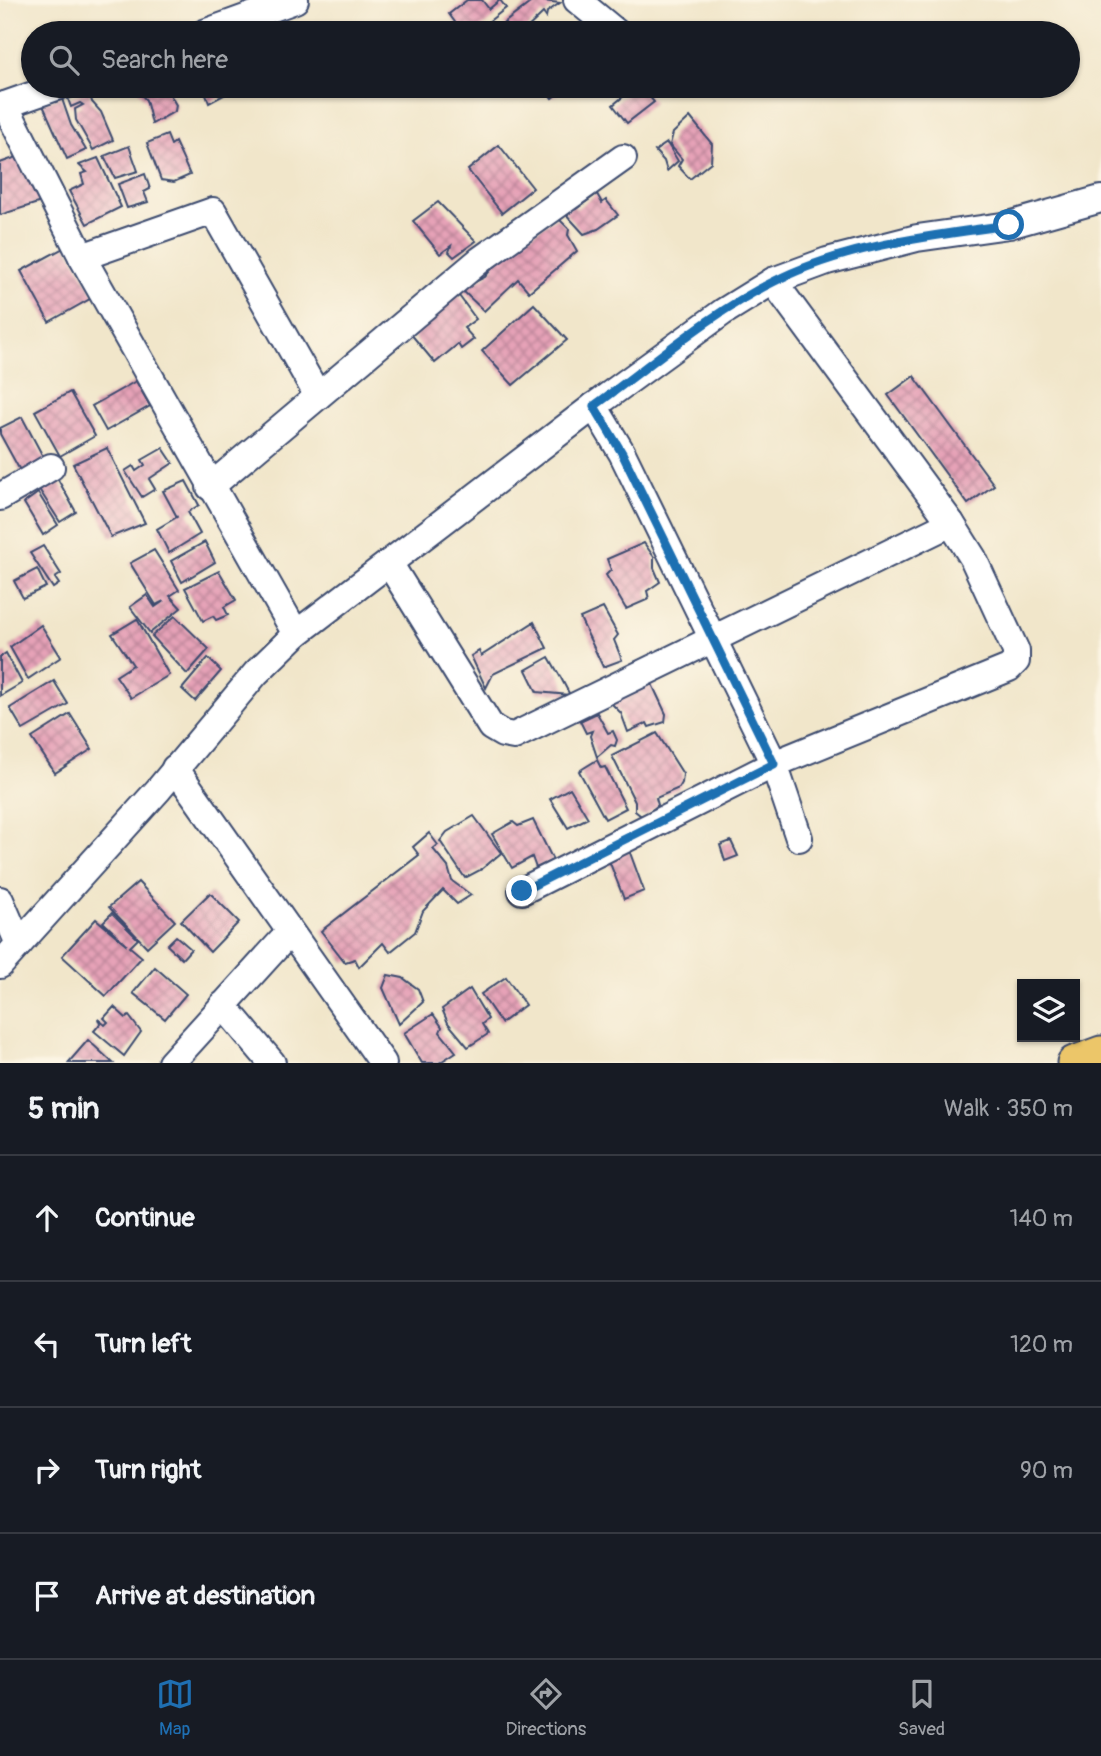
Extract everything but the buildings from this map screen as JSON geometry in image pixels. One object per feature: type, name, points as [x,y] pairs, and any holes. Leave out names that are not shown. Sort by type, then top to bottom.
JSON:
[{"type":"main road","points":[[1074,1063],[1101,1053]]},
{"type":"street","points":[[237,21],[295,0]]},
{"type":"street","points":[[577,0],[602,21]]},
{"type":"street","points":[[25,98],[3,106],[82,257],[296,634]]},
{"type":"street","points":[[210,486],[480,260],[623,158]]},
{"type":"street","points":[[0,965],[159,789],[256,673],[296,634],[594,406],[723,312],[773,281],[827,261],[916,238],[1009,225],[1101,199]]},
{"type":"street","points":[[82,257],[213,211],[318,396]]},
{"type":"street","points":[[522,891],[774,764],[1009,668],[1016,661],[1016,651],[984,581],[951,523],[773,281]]},
{"type":"street","points":[[594,406],[622,453],[774,764],[799,838]]},
{"type":"street","points":[[0,497],[51,467]]},
{"type":"street","points":[[389,563],[491,727],[503,734],[514,736],[951,523]]},
{"type":"street","points":[[175,768],[383,1063]]},
{"type":"street","points":[[0,900],[19,944]]},
{"type":"street","points":[[171,1063],[290,932]]},
{"type":"street","points":[[223,1005],[272,1063]]},
{"type":"route","points":[[522,891],[774,764],[622,453],[594,406],[723,312],[773,281],[827,261],[916,238],[1009,225]]}]
